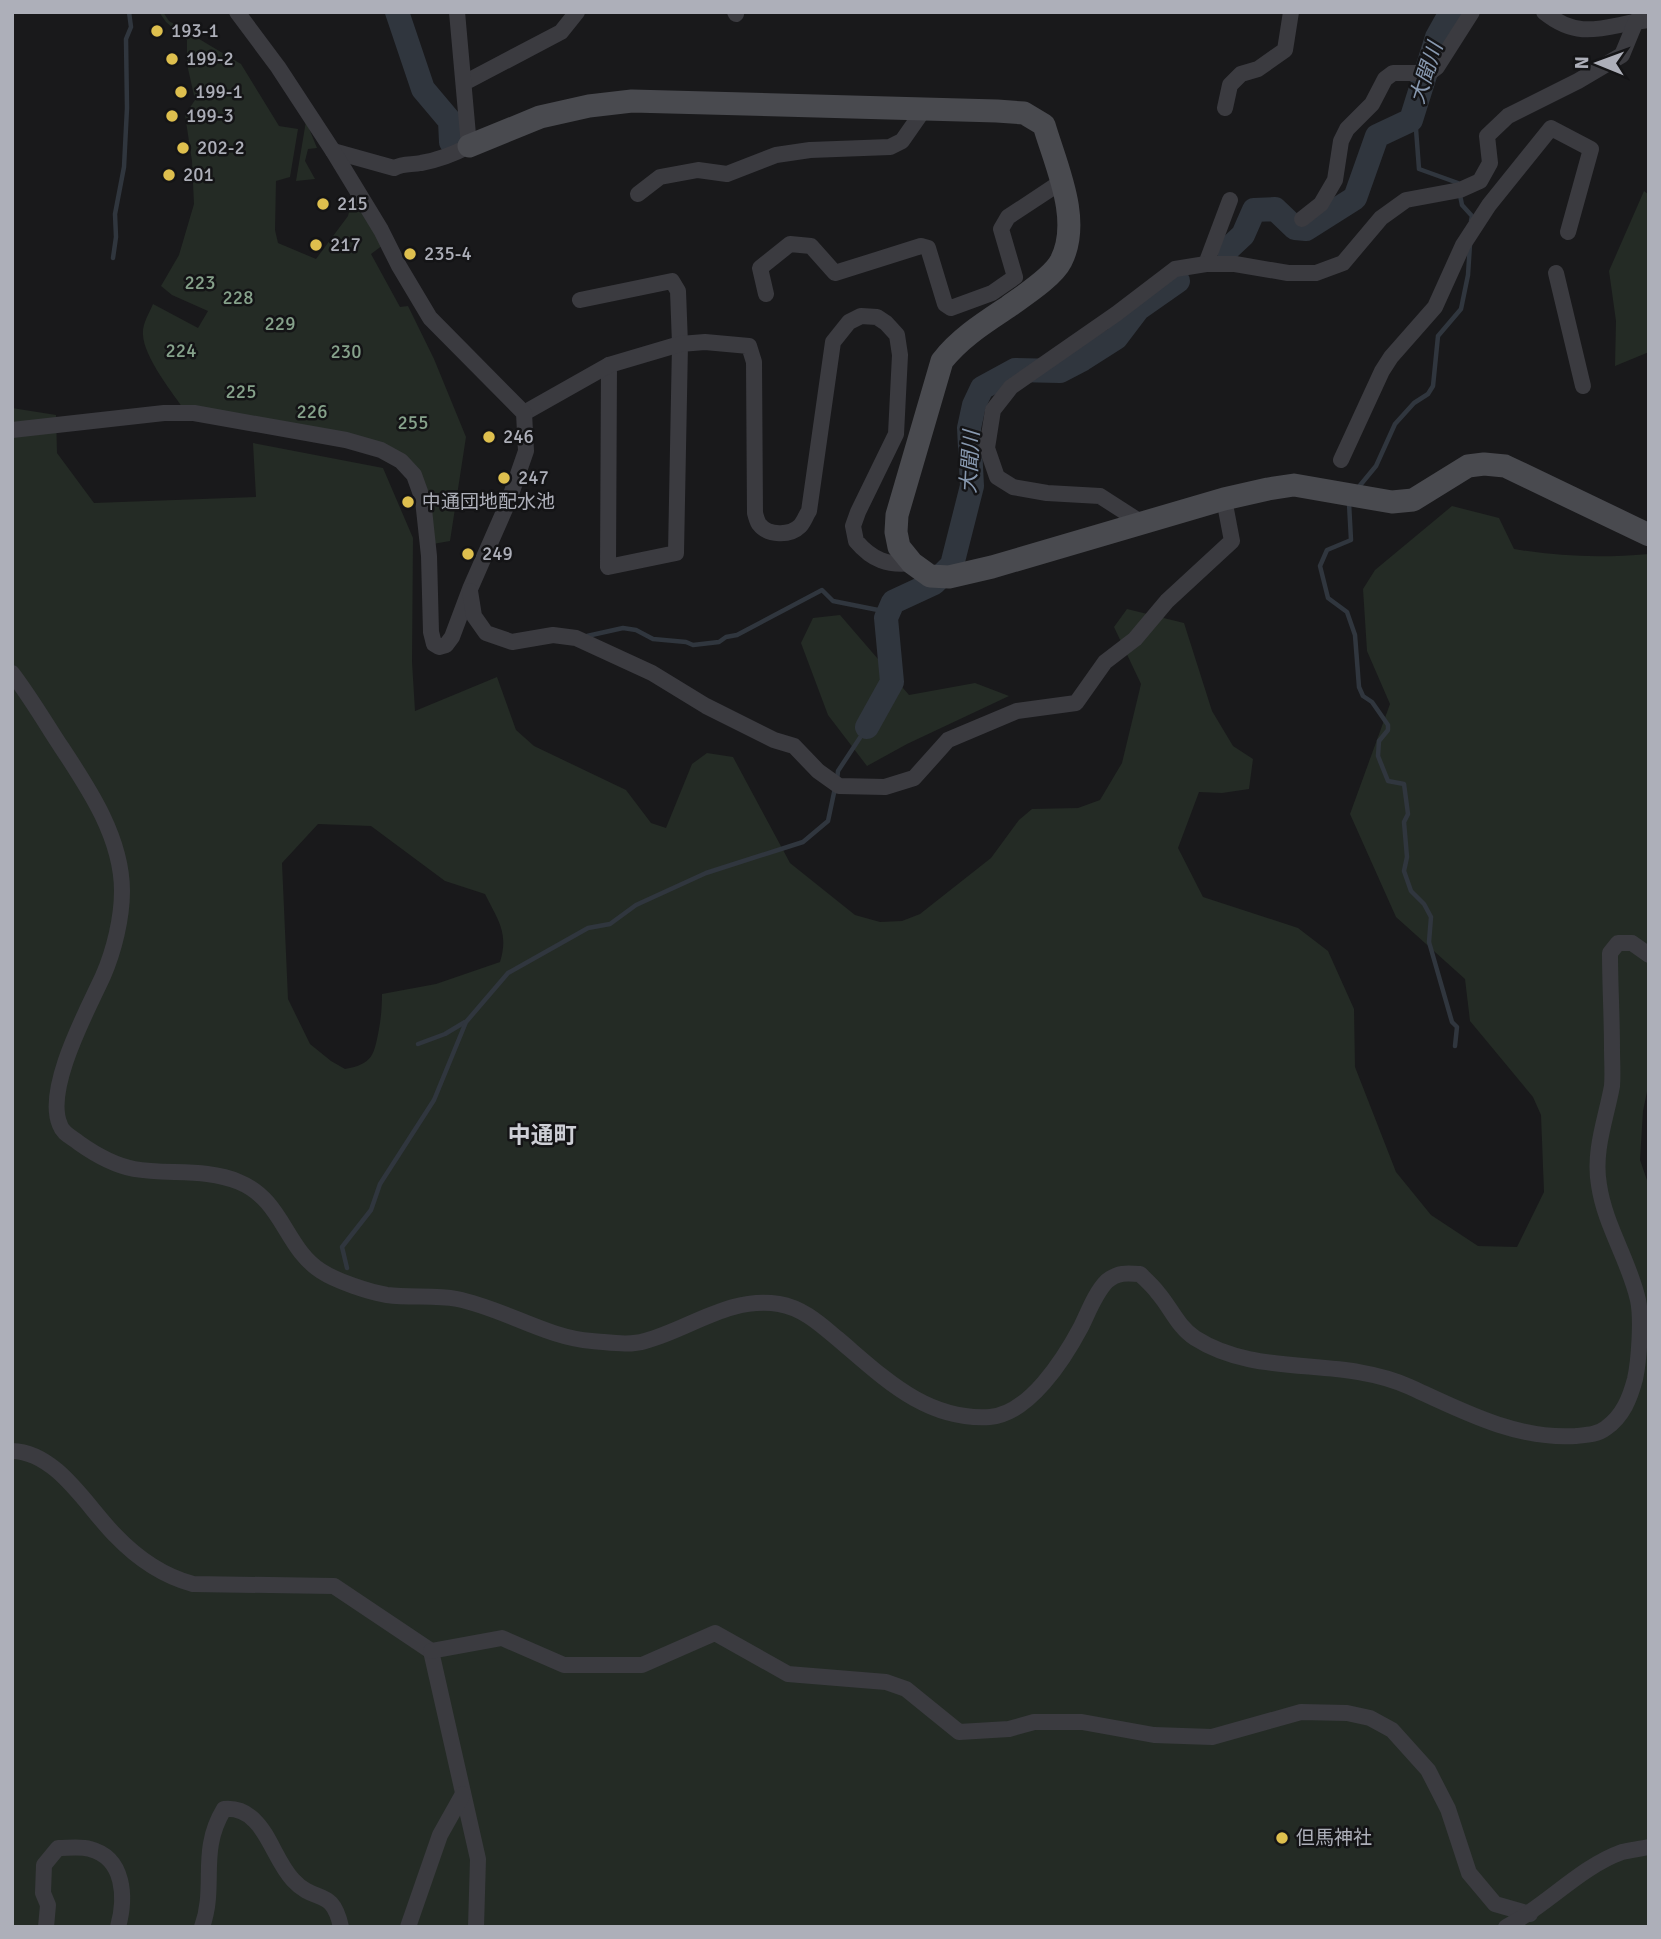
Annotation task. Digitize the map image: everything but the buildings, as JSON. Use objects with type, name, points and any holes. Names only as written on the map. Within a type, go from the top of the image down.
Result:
[{"type":"street","points":[[12,430],[164,413],[194,413],[346,440],[381,450],[401,461],[414,475],[423,500],[434,644],[439,647],[446,645],[452,637],[509,500],[526,451],[524,413],[430,318],[399,266],[384,229],[356,195],[357,170],[340,144],[307,116],[237,12]]},
{"type":"street","points":[[457,12],[469,146]]},
{"type":"street","points":[[464,83],[561,32],[577,12]]},
{"type":"street","points":[[1225,108],[1230,85],[1241,74],[1258,69],[1285,50],[1292,12]]},
{"type":"street","points":[[1303,219],[1321,205],[1335,180],[1341,141],[1348,129],[1373,104],[1385,79],[1393,73],[1429,72],[1437,67],[1472,12]]},
{"type":"street","points":[[1544,12],[1568,26],[1595,31],[1642,21]]},
{"type":"street","points":[[1142,523],[1100,496],[1047,494],[1013,487],[997,477],[987,448],[993,410],[1011,387],[1175,269],[1206,264],[1235,264],[1289,273],[1316,273],[1343,263],[1381,218],[1406,200],[1455,191],[1480,181],[1490,163],[1488,136],[1508,116],[1622,55],[1642,21]]},
{"type":"street","points":[[357,170],[394,168],[405,163],[417,164],[436,160],[540,117],[589,106],[632,101],[925,108],[1024,113],[1033,117],[1044,125],[1061,182],[1069,237],[1060,263],[1030,292],[956,343],[942,361],[897,515],[896,532],[899,547],[930,572]]},
{"type":"street","points":[[638,194],[660,177],[698,170],[727,174],[776,155],[810,150],[890,147],[902,141],[925,108]]},
{"type":"street","points":[[1341,460],[1391,356],[1435,307],[1464,245],[1489,205],[1551,128],[1591,149],[1567,232]]},
{"type":"street","points":[[340,144],[357,170]]},
{"type":"street","points":[[766,294],[760,268],[790,244],[811,246],[835,273],[921,246],[928,248],[945,304],[951,308],[992,293],[1015,277],[1001,229],[1008,217],[1061,182]]},
{"type":"street","points":[[1206,264],[1230,200]]},
{"type":"street","points":[[1556,273],[1583,386]]},
{"type":"street","points":[[580,300],[672,281],[678,291],[680,344],[676,553],[608,566],[608,365]]},
{"type":"street","points":[[524,413],[608,365],[680,344],[705,342],[749,346],[754,362],[755,513],[760,525],[775,533],[792,531],[802,525],[809,511],[833,342],[849,322],[861,316],[877,317],[897,335],[900,355],[896,434],[853,526],[856,541],[876,559],[887,564],[930,572],[992,567],[1224,499],[1294,485],[1392,502],[1413,500],[1468,466],[1483,464],[1505,466],[1649,535]]},
{"type":"street","points":[[470,589],[474,616],[486,633],[512,642],[553,635],[576,638],[652,673],[706,706],[774,740],[794,746],[818,771],[839,786],[885,786],[914,778],[948,740],[1017,711],[1076,702],[1105,662],[1136,639],[1167,601],[1232,541],[1224,499]]},
{"type":"street","points":[[12,673],[90,792],[107,826],[122,887],[119,922],[102,981],[68,1051],[58,1096],[58,1122],[64,1132],[96,1155],[119,1166],[137,1170],[212,1175],[236,1181],[254,1190],[271,1205],[313,1265],[325,1274],[374,1292],[454,1298],[586,1341],[640,1343],[748,1302],[782,1304],[811,1316],[881,1376],[921,1404],[962,1417],[996,1416],[1012,1410],[1034,1394],[1070,1348],[1107,1281],[1122,1272],[1140,1274],[1193,1337],[1227,1355],[1261,1362],[1356,1370],[1396,1381],[1488,1422],[1534,1434],[1592,1435],[1606,1428],[1624,1409],[1631,1395],[1638,1366],[1639,1304],[1631,1272],[1609,1227],[1598,1184],[1599,1135],[1612,1084],[1610,953],[1618,943],[1632,943],[1649,955]]},
{"type":"street","points":[[12,1451],[27,1452],[48,1464],[90,1504],[114,1535],[147,1563],[177,1580],[193,1584],[334,1586],[431,1651],[478,1859],[476,1927]]},
{"type":"street","points":[[431,1651],[502,1638],[564,1665],[642,1665],[716,1633],[788,1674],[886,1682],[906,1689],[959,1732],[1009,1729],[1034,1723],[1082,1722],[1154,1735],[1212,1737],[1301,1712],[1359,1715],[1392,1730],[1428,1770],[1448,1809],[1469,1873],[1495,1904],[1530,1914]]},
{"type":"street","points":[[408,1927],[440,1835],[463,1794]]},
{"type":"street","points":[[202,1927],[207,1913],[209,1842],[224,1809],[232,1808],[255,1820],[294,1882],[304,1891],[326,1899],[337,1907],[341,1927]]},
{"type":"street","points":[[1506,1927],[1530,1914],[1594,1865],[1622,1852],[1649,1847]]},
{"type":"street","points":[[46,1927],[48,1905],[43,1893],[44,1865],[58,1848],[89,1849],[104,1855],[116,1867],[122,1884],[122,1914],[118,1927]]},
{"type":"green space","points":[[159,12],[163,12],[169,21],[241,64],[279,126],[298,129],[290,177],[276,181],[275,230],[278,243],[316,259],[348,216],[353,196],[383,245],[371,254],[400,307],[408,306],[434,359],[466,437],[450,541],[427,545],[414,475],[381,450],[186,412],[148,354],[143,331],[153,304],[198,328],[208,311],[172,295],[161,286],[179,255],[194,204],[192,161],[185,115],[195,100],[187,64],[187,40],[166,22]]},
{"type":"green space","points":[[306,121],[317,148],[308,149],[305,161],[315,179],[296,181]]},
{"type":"green space","points":[[1644,191],[1649,195],[1649,352],[1615,366],[1616,321],[1609,271]]},
{"type":"green space","points":[[12,408],[56,415],[57,453],[94,503],[256,497],[253,443],[383,468],[413,538],[412,662],[415,711],[497,677],[516,730],[534,746],[626,790],[651,823],[666,828],[692,764],[707,753],[733,757],[790,863],[855,915],[880,922],[902,921],[920,914],[991,858],[1019,820],[1032,809],[1078,808],[1100,800],[1122,763],[1141,684],[1114,627],[1127,609],[1184,623],[1212,711],[1233,746],[1253,759],[1249,789],[1222,793],[1199,792],[1178,848],[1203,897],[1298,928],[1328,951],[1354,1009],[1355,1067],[1396,1172],[1431,1215],[1478,1246],[1517,1247],[1544,1192],[1541,1115],[1533,1097],[1470,1021],[1465,979],[1396,917],[1350,814],[1390,704],[1367,651],[1363,589],[1375,570],[1452,506],[1499,518],[1514,549],[1582,556],[1649,554],[1649,1082],[1643,1111],[1640,1160],[1649,1186],[1649,1927],[12,1927]],"holes":[[[318,824],[371,826],[445,881],[485,894],[501,927],[503,943],[500,962],[436,984],[382,994],[380,1025],[371,1057],[361,1064],[345,1069],[310,1044],[288,999],[282,863]]]},
{"type":"green space","points":[[840,615],[909,695],[975,683],[1009,696],[867,766],[828,715],[801,643],[813,618]]},
{"type":"waterway","points":[[113,258],[115,214],[124,167],[126,39],[131,27],[129,12]]},
{"type":"waterway","points":[[397,12],[423,89],[450,121],[451,142]]},
{"type":"waterway","name":"大聞川","points":[[1228,249],[1243,235],[1254,210],[1275,209],[1295,228],[1306,229],[1355,198],[1377,136],[1411,120],[1437,37],[1451,12]]},
{"type":"waterway","points":[[1411,120],[1416,129],[1419,169],[1458,183],[1458,187]]},
{"type":"waterway","points":[[1460,195],[1462,205],[1472,216],[1471,221]]},
{"type":"waterway","points":[[1357,489],[1376,466],[1395,424],[1414,403],[1428,394],[1433,386],[1438,336],[1461,309],[1468,275],[1470,244]]},
{"type":"waterway","name":"大聞川","points":[[867,727],[892,682],[886,618],[893,602],[934,583],[952,565],[972,486],[969,428],[974,405],[982,388],[1015,370],[1060,371],[1083,359],[1116,338],[1138,309],[1178,281]]},
{"type":"waterway","points":[[1349,503],[1351,540],[1327,550],[1320,566],[1328,598],[1347,612],[1355,635],[1359,687],[1363,696],[1372,702],[1388,725],[1388,730],[1379,741],[1378,756],[1388,781],[1404,784],[1408,814],[1404,822],[1407,857],[1404,871],[1411,891],[1424,904],[1431,917],[1429,942],[1452,1022],[1457,1027],[1455,1046]]},
{"type":"waterway","points":[[587,636],[623,628],[636,630],[653,639],[693,645],[719,642],[822,590],[833,601],[888,612]]},
{"type":"waterway","points":[[837,780],[838,771],[867,727]]},
{"type":"waterway","points":[[347,1268],[342,1247],[371,1210],[380,1184],[434,1100],[466,1022],[508,973],[588,928],[610,924],[636,905],[706,873],[803,842],[828,821],[835,788]]},
{"type":"waterway","points":[[418,1044],[445,1034],[465,1022]]},
{"type":"place","name":"193-1","points":[[157,31]]},
{"type":"place","name":"199-2","points":[[172,59]]},
{"type":"place","name":"199-1","points":[[181,92]]},
{"type":"place","name":"199-3","points":[[172,116]]},
{"type":"place","name":"202-2","points":[[183,148]]},
{"type":"place","name":"201","points":[[169,175]]},
{"type":"place","name":"215","points":[[323,204]]},
{"type":"place","name":"217","points":[[316,245]]},
{"type":"place","name":"235-4","points":[[410,254]]},
{"type":"place","name":"246","points":[[489,437]]},
{"type":"place","name":"247","points":[[504,478]]},
{"type":"place","name":"中通団地配水池","points":[[408,502]]},
{"type":"place","name":"249","points":[[468,554]]},
{"type":"place","name":"但馬神社","points":[[1282,1838]]},
{"type":"district","name":"中通町","points":[[542,1135]]},
{"type":"park label","name":"223","points":[[200,283]]},
{"type":"park label","name":"228","points":[[238,298]]},
{"type":"park label","name":"229","points":[[280,324]]},
{"type":"park label","name":"224","points":[[181,351]]},
{"type":"park label","name":"230","points":[[346,352]]},
{"type":"park label","name":"225","points":[[241,392]]},
{"type":"park label","name":"226","points":[[312,412]]},
{"type":"park label","name":"255","points":[[413,423]]}]
